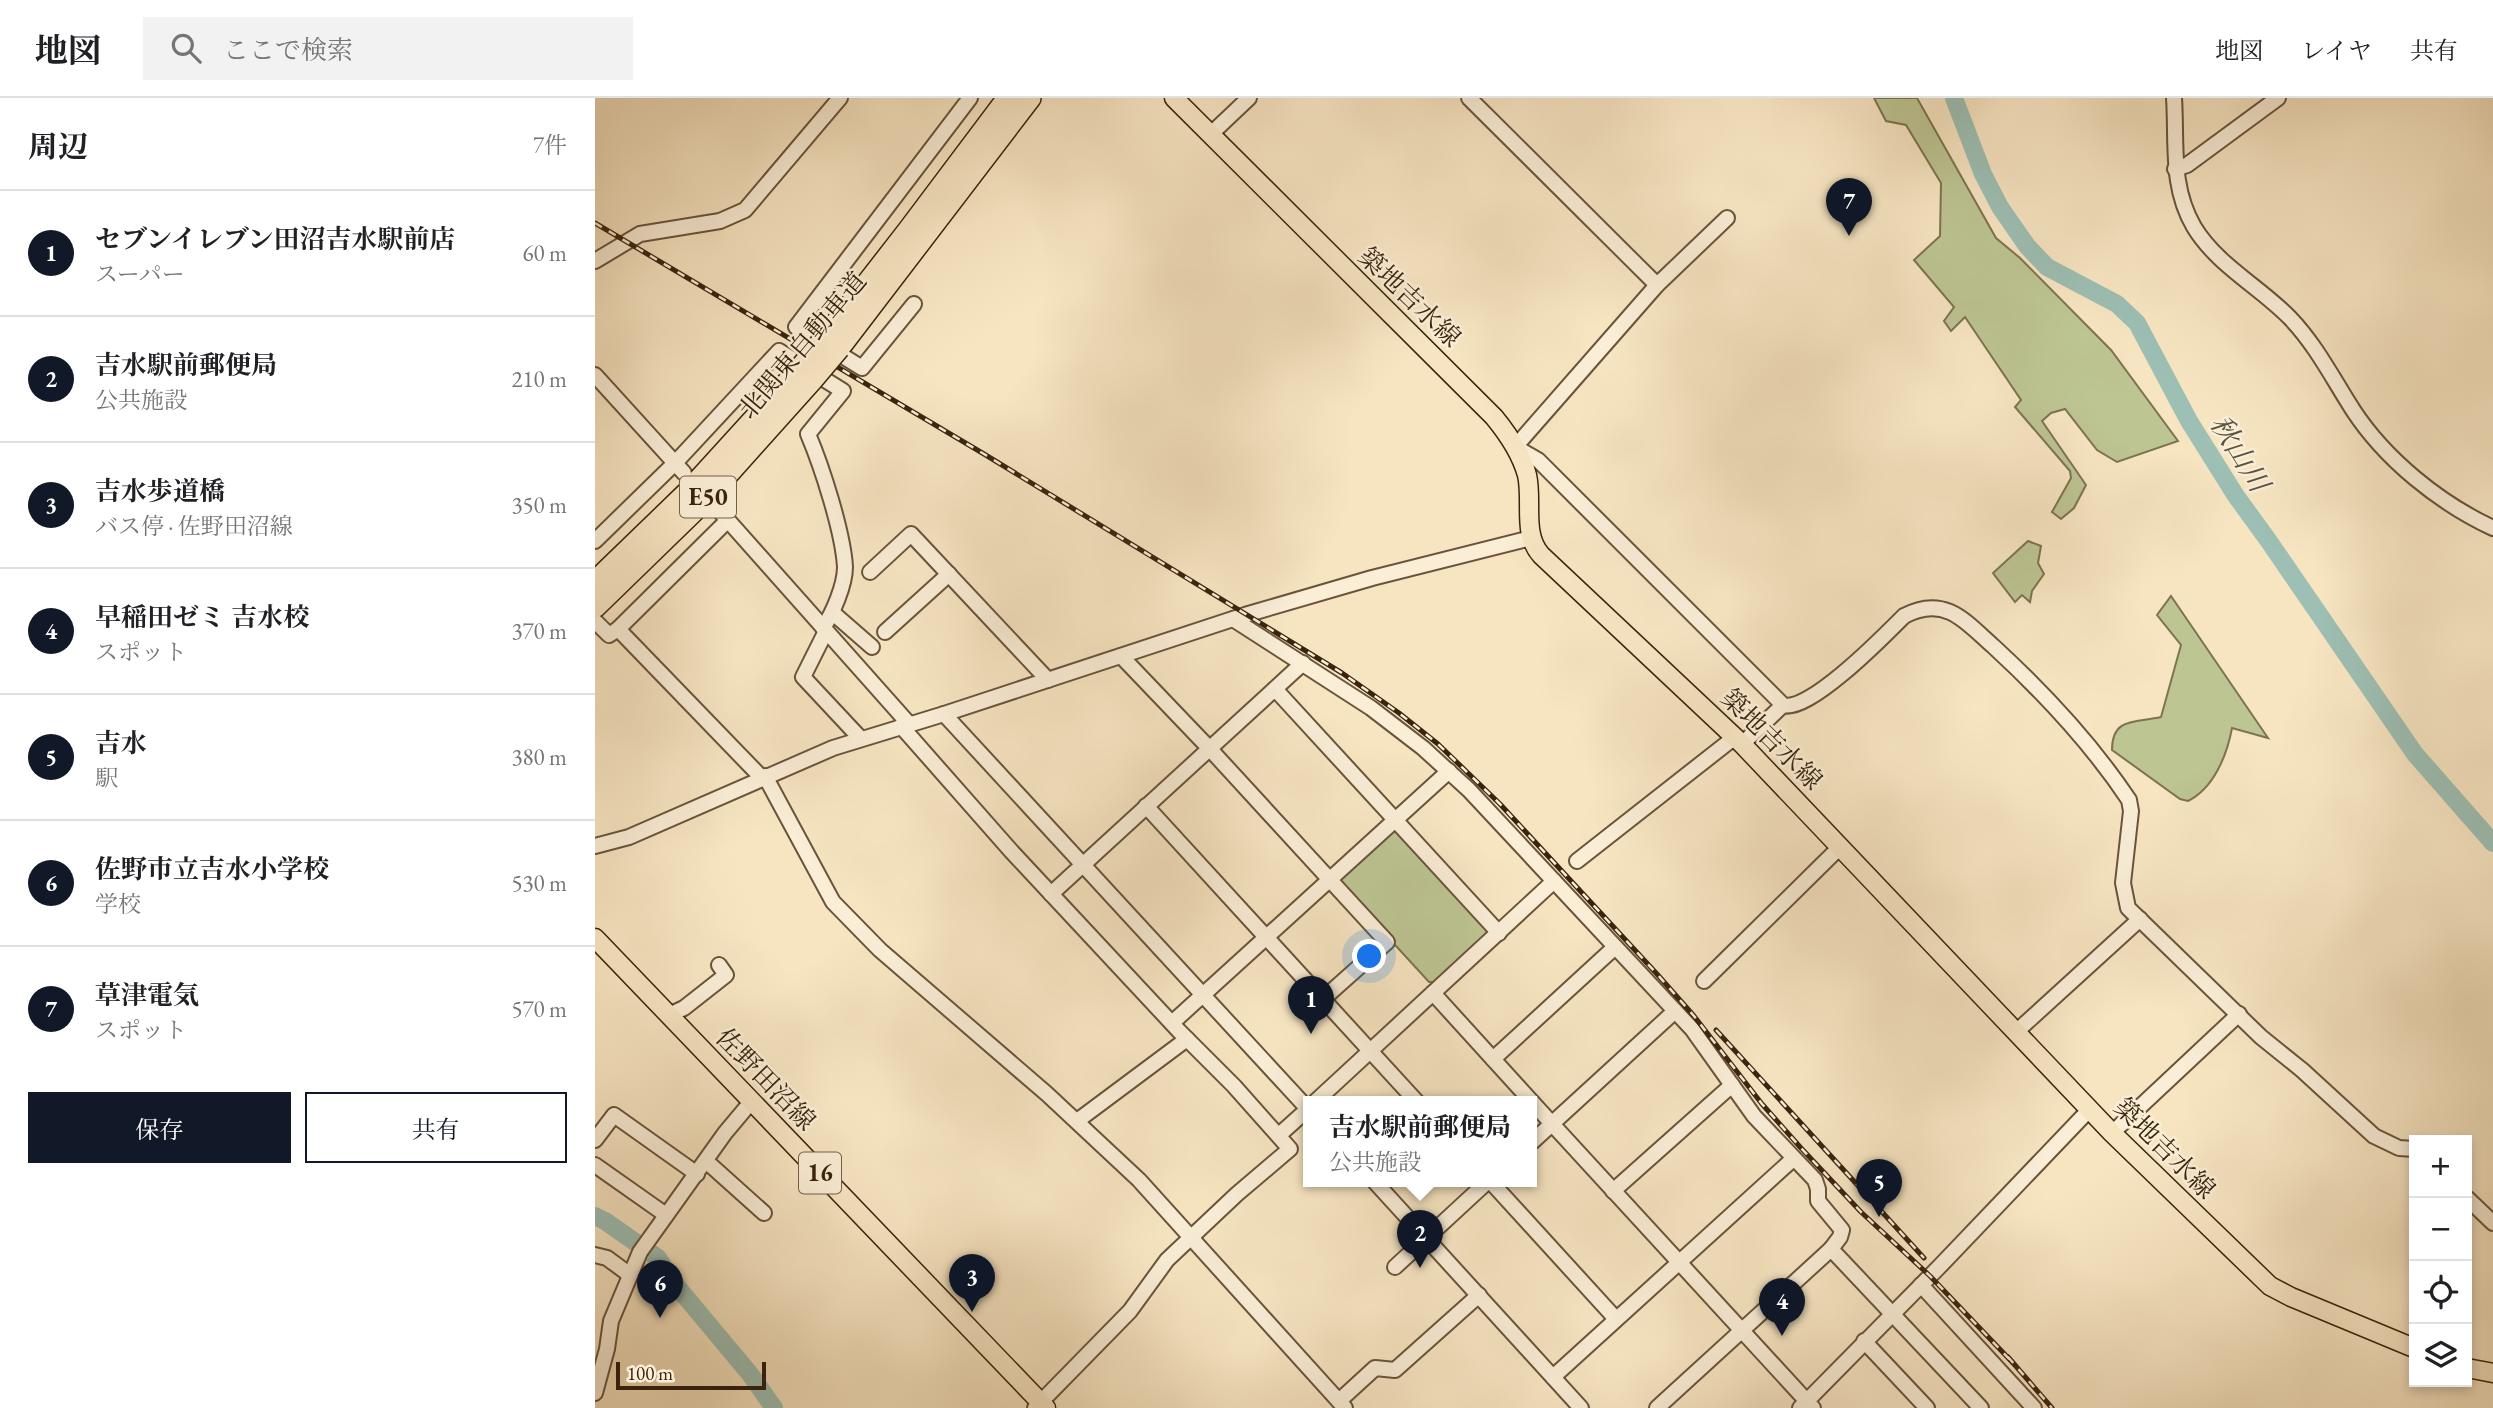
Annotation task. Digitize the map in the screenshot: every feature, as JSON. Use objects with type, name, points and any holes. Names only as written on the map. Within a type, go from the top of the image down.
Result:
[{"type":"highway","name":"北関東自動車道","points":[[831,344],[908,231],[1008,98]]},
{"type":"highway","name":"北関東自動車道","points":[[595,607],[701,504],[1030,98]]},
{"type":"highway","name":"北関東自動車道","points":[[595,582],[805,375]]},
{"type":"main road","name":"築地吉水線","points":[[1174,98],[1483,406],[1515,447],[1527,475],[1531,538],[1541,555],[1739,741],[2089,1110],[2270,1286],[2409,1346]]},
{"type":"main road","name":"佐野田沼線","points":[[595,938],[1040,1406]]},
{"type":"main road","points":[[2472,1369],[2493,1373]]},
{"type":"street","points":[[595,261],[640,234],[720,221],[745,210],[840,98]]},
{"type":"street","points":[[914,304],[862,368],[796,327],[970,98]]},
{"type":"street","points":[[1210,134],[1249,98]]},
{"type":"street","points":[[2174,98],[2175,169],[2179,190],[2194,228],[2213,250],[2288,316],[2305,335],[2354,411],[2381,447],[2425,485],[2493,528]]},
{"type":"street","points":[[2175,169],[2187,165],[2278,98]]},
{"type":"street","points":[[1475,100],[1657,285]]},
{"type":"street","points":[[1727,218],[1657,285],[1515,447],[1538,460],[1788,707],[1801,703],[1837,678],[1904,616],[1916,610],[1936,607],[1953,613],[2011,663],[2065,718],[2129,800],[2131,811],[2123,883],[2128,908],[2261,1037],[2302,1070],[2374,1136],[2399,1148],[2409,1149]]},
{"type":"street","points":[[595,541],[680,468],[779,351],[843,391],[808,434],[819,460],[845,569],[833,613],[803,677],[861,739]]},
{"type":"street","points":[[595,375],[680,468]]},
{"type":"street","points":[[717,508],[1051,894],[1290,1149],[1167,1260],[1130,1311],[1040,1406]]},
{"type":"street","points":[[595,621],[609,635],[618,629],[727,521]]},
{"type":"street","points":[[870,572],[911,534],[1048,680]]},
{"type":"street","points":[[595,846],[629,837],[763,777],[861,739],[1233,619],[1372,578],[1531,538]]},
{"type":"street","points":[[885,632],[949,574]]},
{"type":"street","points":[[833,613],[872,647]]},
{"type":"street","points":[[1233,619],[1371,708],[1469,790],[1692,1029],[1754,1116],[1815,1180],[1818,1201],[1840,1226],[1840,1237],[1831,1249],[1657,1408]]},
{"type":"street","points":[[618,629],[763,777],[833,902],[847,918],[880,950],[1077,1121],[1139,1180],[1342,1405],[1375,1368],[1395,1370],[1479,1296]]},
{"type":"street","points":[[1121,656],[1387,942],[1323,999]]},
{"type":"street","points":[[1051,894],[1303,663]]},
{"type":"street","points":[[1275,689],[1499,933]]},
{"type":"street","points":[[1577,861],[1739,741],[1783,705]]},
{"type":"street","points":[[944,714],[1303,1104]]},
{"type":"street","points":[[1172,1023],[1449,771]]},
{"type":"street","points":[[1146,806],[1411,1096]]},
{"type":"street","points":[[1704,981],[1840,847]]},
{"type":"street","points":[[1321,1096],[1554,881]]},
{"type":"street","points":[[2016,1032],[2140,919]]},
{"type":"street","points":[[1493,1059],[1615,947]]},
{"type":"street","points":[[669,1016],[684,1008],[726,975],[719,965]]},
{"type":"street","points":[[1433,993],[1527,1096]]},
{"type":"street","points":[[1537,1138],[1675,1011]]},
{"type":"street","points":[[2112,1133],[2239,1014]]},
{"type":"street","points":[[1077,1121],[1187,1039]]},
{"type":"street","points":[[1613,1191],[1732,1085]]},
{"type":"street","points":[[595,1393],[607,1349],[611,1321],[639,1252],[751,1102]]},
{"type":"street","points":[[1537,1108],[1742,1330],[1807,1406],[1864,1341],[2089,1110]]},
{"type":"street","points":[[1279,1135],[1303,1113]]},
{"type":"street","points":[[597,1130],[614,1115],[697,1174]]},
{"type":"street","points":[[1553,1377],[1793,1158]]},
{"type":"street","points":[[706,1161],[764,1213]]},
{"type":"street","points":[[595,1165],[666,1214]]},
{"type":"street","points":[[1380,1187],[1581,1408]]},
{"type":"street","points":[[1395,1267],[1483,1187]]},
{"type":"street","points":[[1494,1187],[1616,1319]]},
{"type":"street","points":[[2472,1203],[2493,1223]]},
{"type":"street","points":[[1831,1249],[1981,1408]]},
{"type":"street","points":[[595,1255],[607,1258],[630,1275]]},
{"type":"street","points":[[1921,1285],[2034,1408]]},
{"type":"street","points":[[1864,1341],[1927,1408]]},
{"type":"street","points":[[595,1361],[607,1349]]},
{"type":"green space","points":[[1874,98],[1917,98],[1996,238],[2020,258],[2111,350],[2178,441],[2117,462],[2097,450],[2065,409],[2051,413],[2042,421],[2086,485],[2074,508],[2061,519],[2052,512],[2071,478],[2070,471],[2015,407],[2021,400],[1965,317],[1951,331],[1944,321],[1954,307],[1914,260],[1940,236],[1941,183],[1906,125],[1886,121]]},
{"type":"green space","points":[[2028,541],[2041,546],[2038,563],[2044,574],[2032,591],[2030,602],[2022,595],[2015,602],[1993,573]]},
{"type":"green space","points":[[2171,596],[2268,738],[2232,728],[2218,770],[2205,788],[2188,801],[2180,799],[2112,750],[2113,739],[2121,727],[2134,721],[2161,717],[2181,645],[2157,615]]},
{"type":"green space","points":[[1392,829],[1397,830],[1487,928],[1487,936],[1437,982],[1429,982],[1340,885],[1338,879]]},
{"type":"waterway","name":"秋山川","points":[[1954,98],[1983,174],[2000,207],[2027,246],[2047,267],[2117,304],[2137,323],[2189,421],[2236,496],[2415,754],[2493,843]]},
{"type":"waterway","points":[[595,1216],[658,1258],[674,1283],[750,1374],[774,1408]]},
{"type":"railway","points":[[595,223],[984,454],[1342,673],[1438,744],[1500,804],[1657,974],[1801,1148],[1861,1212],[1930,1276],[2014,1364]]},
{"type":"railway","points":[[1716,1030],[1924,1258]]},
{"type":"railway","points":[[2008,1357],[2052,1408]]},
{"type":"place","name":"草津電気","points":[[1849,236]]},
{"type":"place","name":"セブンイレブン田沼吉水駅前店","points":[[1311,1034]]},
{"type":"place","name":"吉水","points":[[1879,1217]]},
{"type":"place","name":"吉水駅前郵便局","points":[[1420,1268]]},
{"type":"place","name":"吉水歩道橋","points":[[972,1312]]},
{"type":"place","name":"佐野市立吉水小学校","points":[[660,1318]]},
{"type":"place","name":"早稲田ゼミ 吉水校","points":[[1782,1336]]}]
